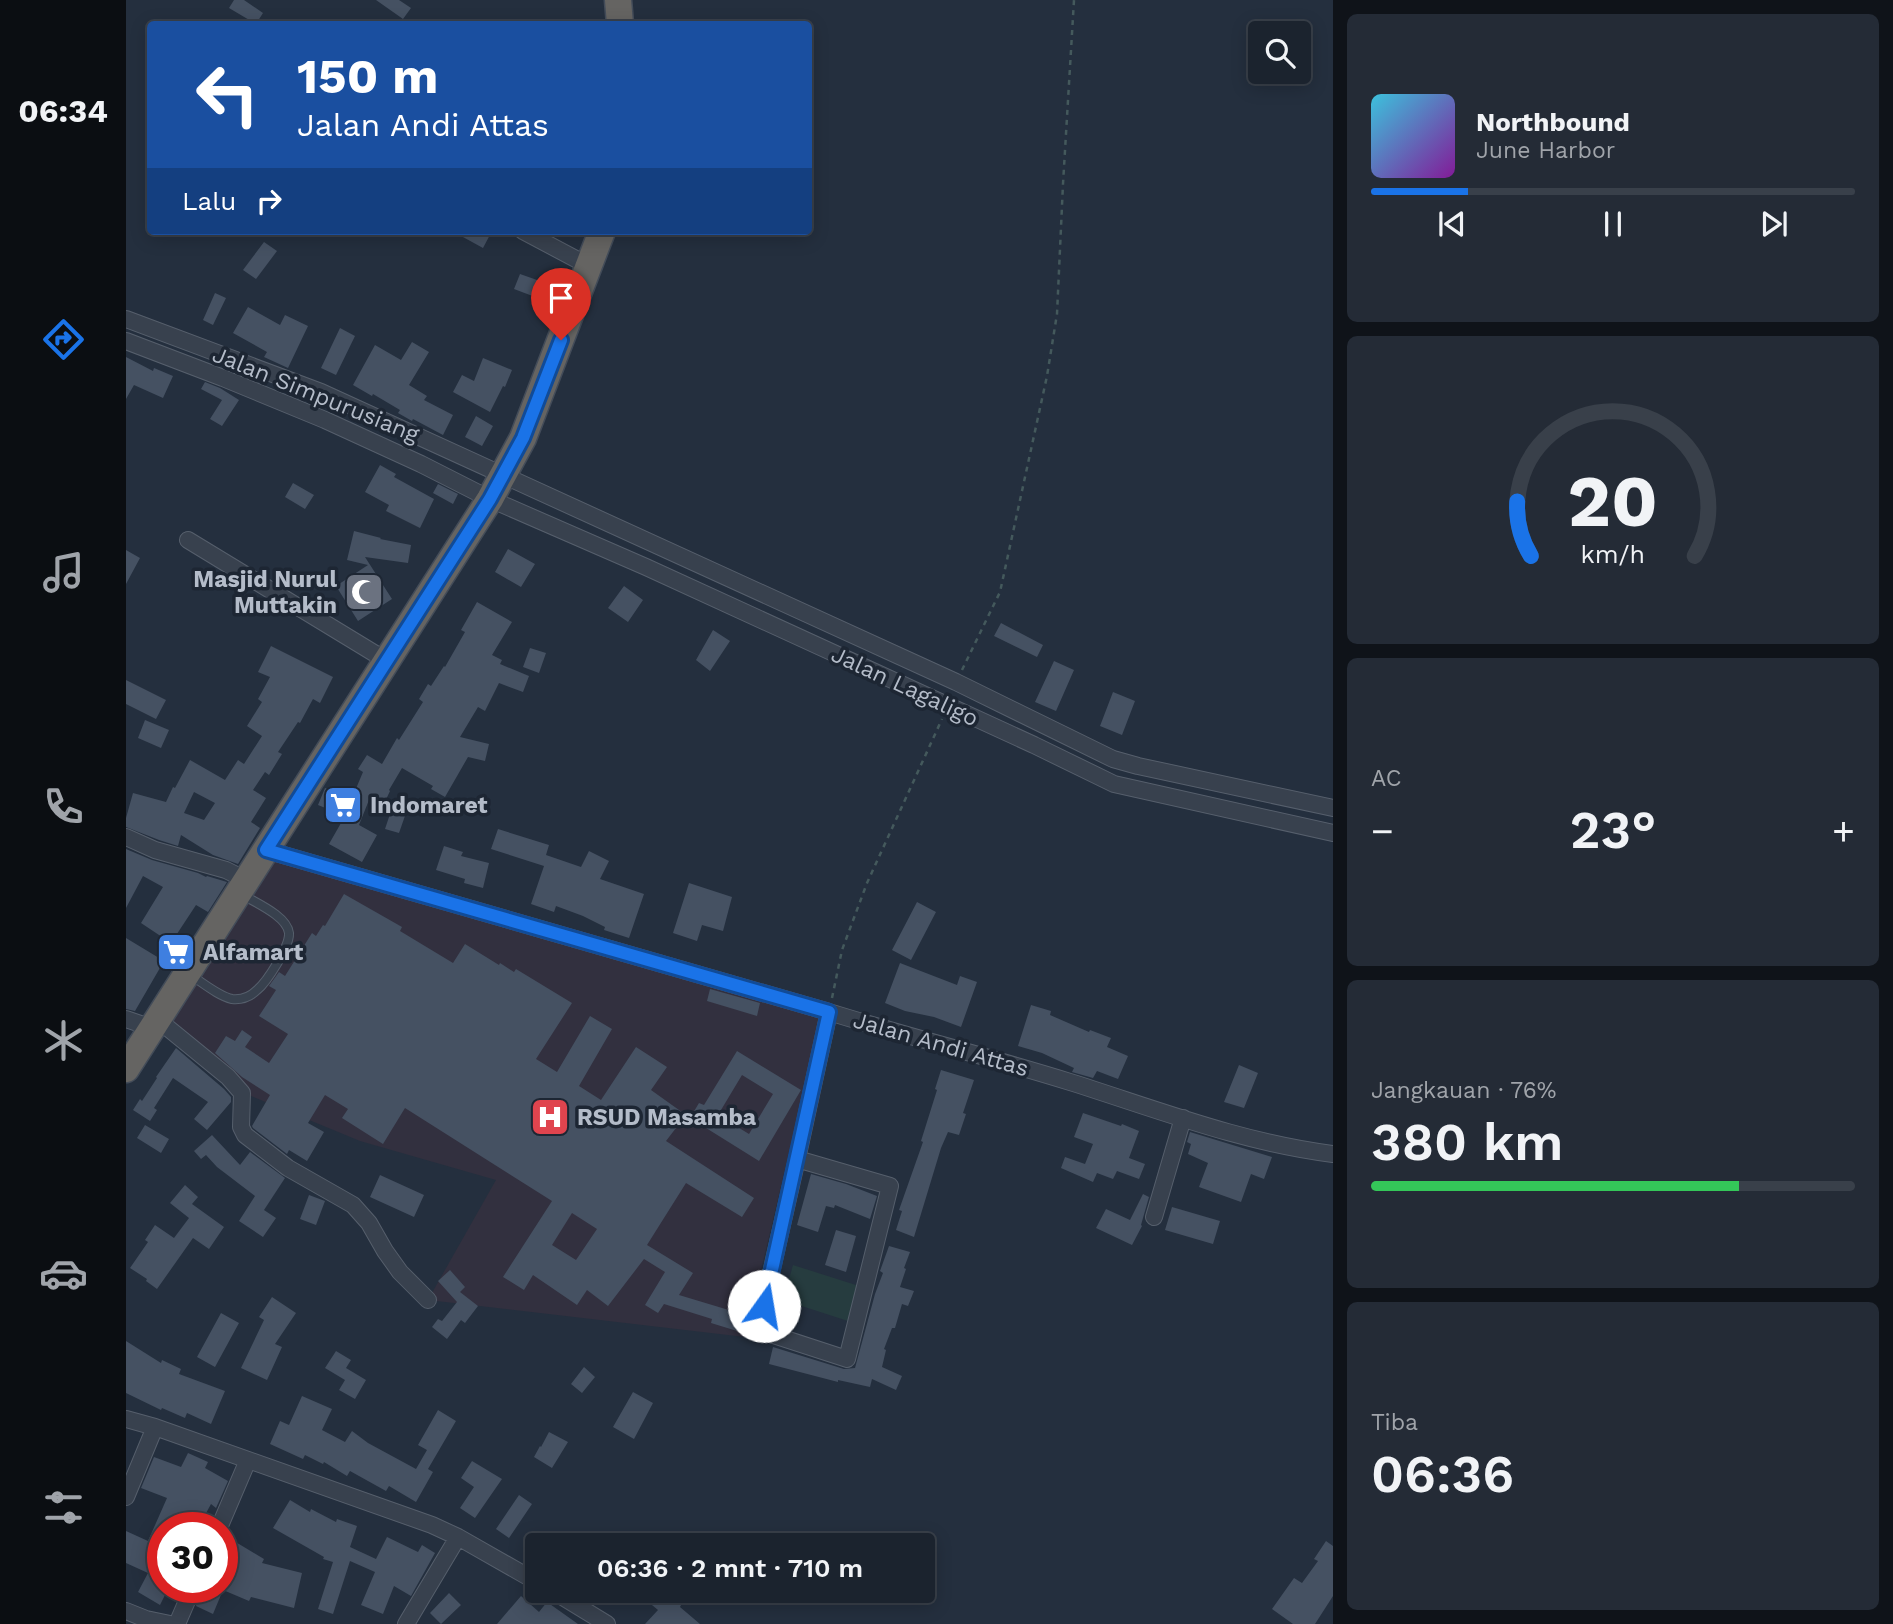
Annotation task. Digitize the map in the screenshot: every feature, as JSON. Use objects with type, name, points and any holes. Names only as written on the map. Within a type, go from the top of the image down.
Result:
[{"type":"highway","points":[[618,0],[620,21]]},
{"type":"highway","points":[[126,1069],[504,475],[523,438],[601,235]]},
{"type":"street","points":[[531,235],[589,266]]},
{"type":"street","name":"Jalan Simpurusiang","points":[[126,319],[321,392],[504,475]]},
{"type":"street","name":"Jalan Simpurusiang","points":[[126,341],[325,420],[490,499]]},
{"type":"street","name":"Jalan Lagaligo","points":[[504,475],[956,682],[1113,759],[1333,808]]},
{"type":"street","name":"Jalan Lagaligo","points":[[490,499],[646,567],[1114,784],[1333,833]]},
{"type":"street","points":[[188,540],[387,661]]},
{"type":"street","points":[[126,837],[155,850],[226,870],[242,886]]},
{"type":"street","name":"Jalan Andi Attas","points":[[266,850],[1006,1062],[1183,1118],[1294,1149],[1333,1154]]},
{"type":"street","points":[[797,1159],[890,1186],[847,1359],[758,1331],[829,1012]]},
{"type":"street","points":[[126,1019],[155,1023],[228,1077],[242,1093],[241,1127],[245,1135],[288,1168],[353,1205],[369,1223],[400,1272],[428,1300]]},
{"type":"street","points":[[1154,1217],[1183,1118]]},
{"type":"street","points":[[126,1419],[432,1525],[525,1575]]},
{"type":"street","points":[[126,1497],[155,1427]]},
{"type":"street","points":[[226,1512],[248,1460]]},
{"type":"street","points":[[406,1624],[458,1537]]},
{"type":"street","points":[[177,1624],[186,1603]]},
{"type":"street","points":[[572,1603],[607,1624]]},
{"type":"street","points":[[126,1611],[146,1621],[170,1624]]},
{"type":"lane","points":[[187,972],[232,999],[246,998],[257,991],[268,976],[285,948],[289,933],[285,923],[242,886]]},
{"type":"path","points":[[956,682],[1000,592],[1047,376],[1057,314],[1074,0]]},
{"type":"path","points":[[829,1012],[842,950],[867,883],[948,706]]},
{"type":"shaded area","name":"RSUD Masamba","points":[[266,852],[821,1018],[745,1337],[428,1300],[496,1180],[360,1141],[244,1093],[160,1019]]},
{"type":"green space","points":[[793,1265],[859,1286],[848,1321],[783,1300]]},
{"type":"building","points":[[234,0],[244,0],[263,13],[258,21],[251,21],[229,8]]},
{"type":"building","points":[[376,0],[399,0],[411,8],[403,19]]},
{"type":"building","points":[[459,235],[490,235],[483,248]]},
{"type":"building","points":[[264,242],[277,251],[256,279],[243,270]]},
{"type":"building","points":[[520,274],[557,287],[551,303],[514,289]]},
{"type":"building","points":[[215,293],[226,298],[213,325],[203,320]]},
{"type":"building","points":[[248,307],[280,325],[285,315],[308,326],[288,368],[264,357],[267,352],[233,333]]},
{"type":"building","points":[[340,328],[355,336],[336,375],[321,368]]},
{"type":"building","points":[[412,342],[429,352],[409,385],[427,396],[424,400],[453,415],[443,435],[413,419],[412,421],[398,413],[400,410],[353,385],[375,345],[401,360]]},
{"type":"building","points":[[126,357],[153,371],[154,368],[173,376],[163,398],[134,385],[126,399]]},
{"type":"building","points":[[483,358],[512,370],[490,412],[453,392],[462,375],[474,381]]},
{"type":"building","points":[[205,382],[239,400],[222,426],[210,419],[222,400],[201,389]]},
{"type":"building","points":[[476,416],[493,426],[482,446],[465,437]]},
{"type":"building","points":[[380,465],[396,474],[394,477],[434,499],[420,528],[386,511],[389,505],[365,492]]},
{"type":"building","points":[[293,483],[314,495],[305,509],[285,497]]},
{"type":"building","points":[[438,484],[458,494],[453,504],[433,493]]},
{"type":"building","points":[[354,531],[411,545],[408,563],[365,557],[392,599],[358,621],[336,586],[368,565],[347,560]]},
{"type":"building","points":[[508,549],[535,564],[521,587],[495,572]]},
{"type":"building","points":[[126,550],[140,558],[126,584]]},
{"type":"building","points":[[624,586],[643,600],[628,622],[608,608]]},
{"type":"building","points":[[477,602],[512,622],[492,655],[502,660],[500,664],[529,676],[523,692],[499,683],[485,711],[478,707],[460,737],[489,744],[485,761],[468,757],[445,797],[431,789],[433,786],[402,768],[383,806],[369,800],[359,825],[377,835],[362,862],[329,844],[345,816],[318,805],[325,788],[352,798],[363,772],[358,769],[367,755],[382,764],[423,702],[419,699],[428,684],[431,686],[445,667],[465,632],[461,630]]},
{"type":"building","points":[[1001,623],[1043,645],[1037,657],[994,636]]},
{"type":"building","points":[[713,630],[730,641],[710,671],[696,660]]},
{"type":"building","points":[[271,646],[333,677],[320,703],[313,699],[300,723],[298,722],[278,752],[282,754],[269,775],[265,772],[253,790],[266,798],[251,822],[260,828],[238,864],[213,855],[181,835],[178,846],[126,827],[133,793],[166,802],[190,760],[225,780],[238,760],[244,764],[262,736],[247,726],[262,702],[258,699],[270,677],[258,672]],"holes":[[[194,792],[215,803],[204,820],[184,813]]]},
{"type":"building","points":[[530,648],[546,653],[539,673],[523,667]]},
{"type":"building","points":[[1054,661],[1074,670],[1056,711],[1035,702]]},
{"type":"building","points":[[126,680],[166,700],[156,719],[126,704]]},
{"type":"building","points":[[1113,692],[1135,701],[1122,735],[1100,726]]},
{"type":"building","points":[[145,720],[169,730],[161,748],[138,738]]},
{"type":"building","points":[[392,808],[406,813],[399,833],[385,829]]},
{"type":"building","points":[[498,829],[549,845],[546,855],[581,867],[589,851],[609,861],[600,879],[644,894],[629,938],[604,930],[605,927],[583,916],[556,906],[554,912],[531,904],[544,866],[491,849]]},
{"type":"building","points":[[444,846],[463,852],[461,856],[489,863],[483,888],[464,883],[465,879],[436,870]]},
{"type":"building","points":[[126,849],[152,860],[227,882],[208,912],[196,905],[171,943],[141,923],[163,887],[143,876],[126,908]]},
{"type":"building","points":[[689,883],[732,897],[723,931],[702,925],[697,941],[673,933]]},
{"type":"building","points":[[344,894],[402,927],[400,931],[453,963],[465,944],[499,965],[500,963],[514,972],[516,969],[572,1003],[536,1059],[557,1072],[590,1016],[612,1029],[579,1086],[601,1100],[636,1047],[667,1067],[651,1090],[686,1115],[666,1141],[754,1198],[742,1217],[686,1183],[647,1245],[693,1273],[679,1295],[742,1314],[737,1331],[711,1323],[712,1319],[664,1304],[658,1313],[645,1305],[665,1272],[644,1259],[608,1306],[587,1290],[577,1305],[533,1275],[524,1290],[503,1277],[552,1201],[405,1108],[383,1144],[342,1118],[348,1109],[325,1095],[308,1123],[324,1132],[307,1161],[289,1150],[287,1154],[253,1128],[270,1095],[242,1077],[215,1053],[226,1036],[235,1041],[242,1030],[252,1037],[245,1047],[269,1063],[288,1034],[259,1016],[276,990],[269,986],[279,972],[285,976],[312,933],[316,936],[323,925],[325,926]],"holes":[[[572,1213],[597,1229],[576,1260],[552,1245]]]},
{"type":"building","points":[[917,902],[936,912],[911,960],[892,950]]},
{"type":"building","points":[[126,938],[164,961],[135,1011],[126,1009]]},
{"type":"building","points":[[900,963],[957,985],[960,976],[977,982],[961,1027],[885,1003]]},
{"type":"building","points":[[710,989],[760,1003],[757,1016],[707,1001]]},
{"type":"building","points":[[1031,1005],[1051,1011],[1050,1015],[1089,1032],[1090,1030],[1111,1038],[1107,1047],[1128,1056],[1118,1079],[1097,1071],[1093,1078],[1072,1072],[1074,1068],[1042,1053],[1018,1046]]},
{"type":"building","points":[[176,1048],[231,1097],[231,1102],[207,1130],[194,1119],[208,1102],[173,1078],[154,1108],[157,1110],[150,1121],[133,1110],[140,1099],[142,1101]]},
{"type":"building","points":[[737,1051],[801,1090],[759,1161],[690,1118],[699,1103],[704,1105]],"holes":[[[742,1075],[773,1094],[749,1134],[718,1115]]]},
{"type":"building","points":[[1239,1065],[1258,1073],[1244,1108],[1224,1102]]},
{"type":"building","points":[[941,1070],[974,1080],[959,1135],[948,1132],[941,1148],[914,1237],[896,1230],[902,1211],[899,1210],[923,1142],[921,1141]]},
{"type":"building","points":[[1083,1113],[1139,1131],[1129,1158],[1145,1164],[1139,1179],[1117,1171],[1113,1179],[1097,1173],[1093,1182],[1061,1168],[1065,1157],[1085,1164],[1093,1144],[1074,1137]]},
{"type":"building","points":[[145,1125],[169,1139],[161,1153],[137,1138]]},
{"type":"building","points":[[1190,1132],[1272,1157],[1264,1179],[1251,1174],[1241,1202],[1199,1187],[1208,1163],[1188,1154]]},
{"type":"building","points":[[212,1135],[240,1165],[250,1152],[285,1178],[264,1210],[276,1218],[263,1237],[239,1221],[255,1196],[217,1167],[206,1155],[201,1159],[194,1151]]},
{"type":"building","points":[[811,1174],[877,1196],[870,1219],[835,1205],[834,1208],[826,1206],[818,1232],[797,1225]]},
{"type":"building","points":[[380,1175],[424,1195],[414,1217],[370,1197]]},
{"type":"building","points":[[185,1185],[198,1197],[192,1204],[224,1227],[209,1249],[193,1238],[157,1289],[130,1268],[148,1242],[145,1240],[155,1225],[174,1238],[189,1218],[170,1203]]},
{"type":"building","points":[[1143,1194],[1149,1197],[1142,1226],[1132,1245],[1096,1228],[1106,1209],[1130,1220]]},
{"type":"building","points":[[309,1195],[325,1201],[316,1225],[300,1219]]},
{"type":"building","points":[[1172,1207],[1220,1221],[1213,1244],[1165,1230]]},
{"type":"building","points":[[836,1230],[856,1236],[846,1272],[825,1265]]},
{"type":"building","points":[[889,1246],[910,1252],[900,1287],[914,1291],[908,1306],[902,1304],[895,1328],[892,1328],[884,1349],[882,1367],[902,1376],[896,1390],[872,1379],[870,1387],[838,1382],[769,1364],[773,1347],[844,1369],[855,1368]]},
{"type":"building","points":[[450,1270],[465,1287],[460,1292],[478,1306],[465,1323],[461,1320],[447,1339],[432,1327],[438,1319],[442,1321],[457,1302],[438,1281]]},
{"type":"building","points":[[272,1297],[296,1313],[275,1344],[282,1347],[267,1380],[241,1368],[264,1320],[259,1317]]},
{"type":"building","points":[[221,1313],[239,1323],[215,1367],[197,1357]]},
{"type":"building","points":[[126,1341],[161,1363],[162,1360],[181,1369],[179,1374],[225,1391],[211,1424],[187,1413],[185,1418],[162,1408],[161,1410],[126,1393]]},
{"type":"building","points":[[336,1351],[351,1360],[346,1368],[366,1380],[355,1399],[339,1390],[345,1380],[325,1368]]},
{"type":"building","points":[[584,1367],[595,1377],[582,1393],[571,1384]]},
{"type":"building","points":[[633,1392],[653,1403],[634,1439],[613,1427]]},
{"type":"building","points":[[302,1396],[332,1409],[322,1430],[345,1442],[352,1431],[368,1443],[416,1469],[427,1450],[418,1445],[438,1410],[456,1421],[428,1469],[433,1472],[416,1502],[389,1486],[386,1491],[350,1471],[347,1476],[324,1462],[323,1464],[305,1455],[303,1459],[270,1444],[280,1421],[289,1425]]},
{"type":"building","points":[[549,1432],[568,1442],[552,1468],[534,1457]]},
{"type":"building","points":[[188,1453],[208,1462],[205,1468],[228,1481],[216,1508],[211,1504],[207,1512],[161,1512],[167,1498],[141,1488],[154,1457],[181,1467]]},
{"type":"building","points":[[472,1461],[502,1479],[475,1518],[460,1508],[474,1487],[461,1478]]},
{"type":"building","points":[[519,1495],[532,1504],[509,1538],[496,1529]]},
{"type":"building","points":[[290,1500],[310,1512],[311,1509],[336,1522],[337,1519],[357,1526],[350,1547],[376,1559],[387,1537],[418,1552],[422,1545],[435,1553],[411,1596],[394,1586],[383,1614],[361,1605],[375,1572],[350,1561],[333,1614],[318,1609],[333,1562],[323,1559],[324,1557],[273,1528]]},
{"type":"building","points":[[126,1531],[147,1541],[147,1573],[126,1563]]},
{"type":"building","points":[[1326,1541],[1333,1546],[1333,1596],[1315,1624],[1293,1624],[1272,1609],[1294,1578],[1302,1583],[1318,1561],[1314,1559]]},
{"type":"building","points":[[238,1543],[264,1559],[262,1563],[302,1573],[294,1608],[251,1597],[249,1601],[238,1596]]},
{"type":"building","points":[[147,1575],[147,1597],[138,1592]]},
{"type":"building","points":[[449,1593],[461,1605],[441,1624],[430,1613]]},
{"type":"building","points":[[521,1596],[525,1603],[539,1612],[548,1603],[578,1624],[497,1624]]},
{"type":"building","points":[[197,1603],[218,1603],[213,1614],[196,1606]]},
{"type":"building","points":[[650,1603],[679,1603],[700,1624],[645,1624],[658,1610]]},
{"type":"place","name":"Masjid Nurul Muttakin","points":[[364,592]]},
{"type":"place","name":"Indomaret","points":[[343,805]]},
{"type":"place","name":"Alfamart","points":[[176,952]]},
{"type":"place","name":"RSUD Masamba","points":[[550,1117]]},
{"type":"route","points":[[561,340],[523,438],[504,475],[266,850],[829,1012],[764,1306]]}]
